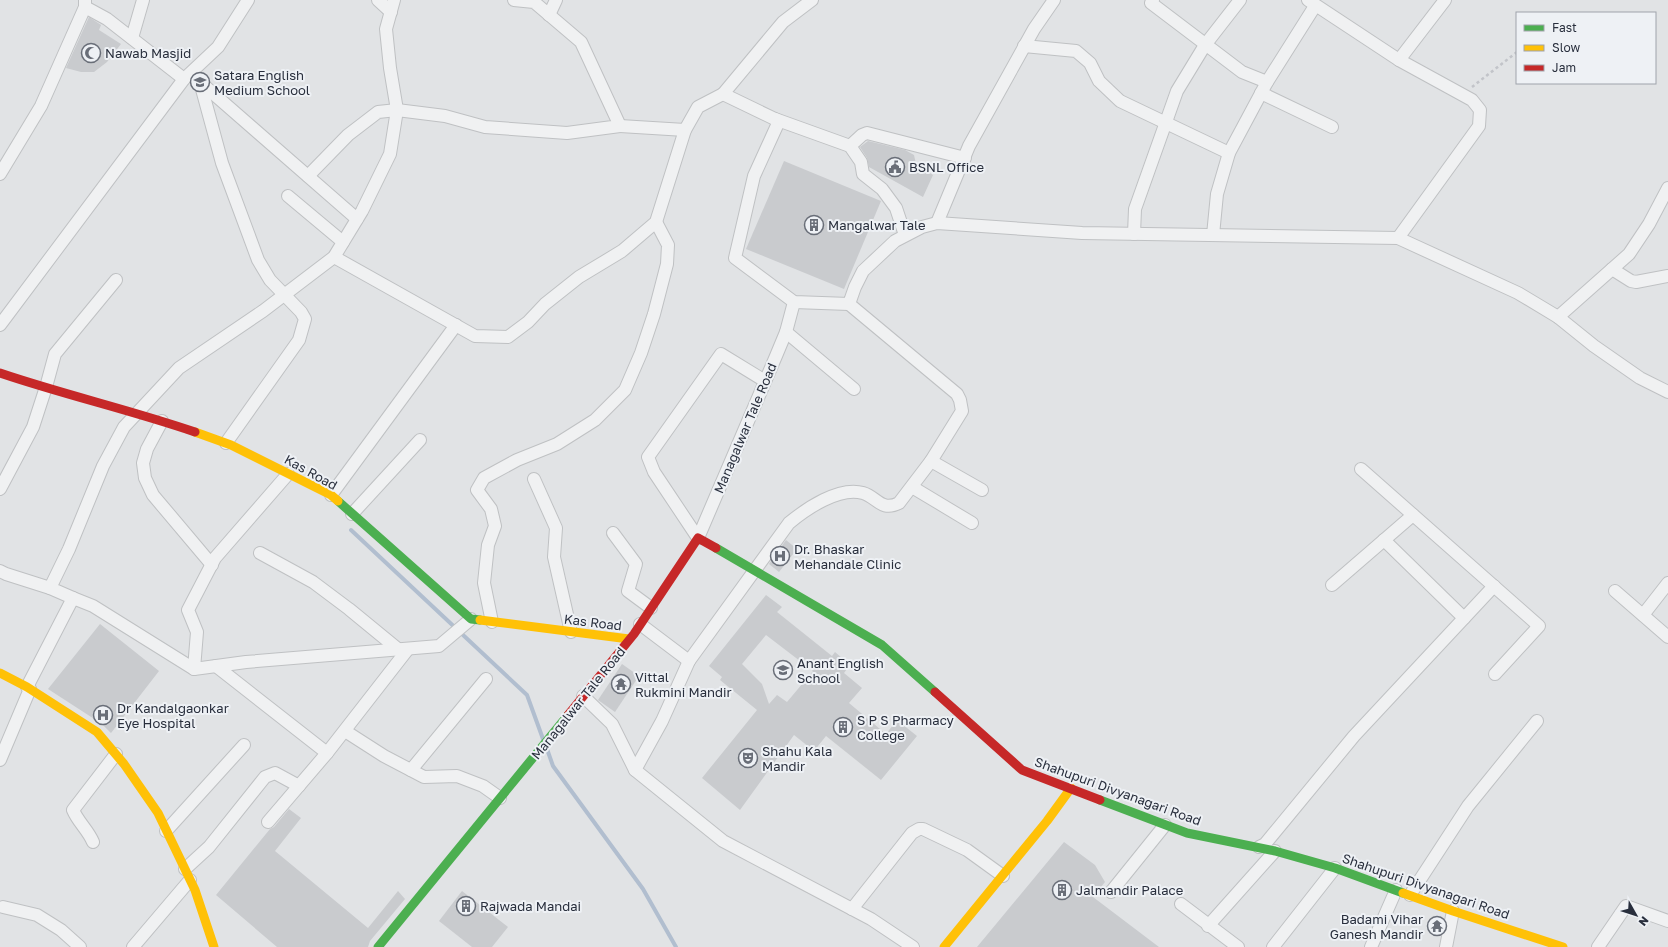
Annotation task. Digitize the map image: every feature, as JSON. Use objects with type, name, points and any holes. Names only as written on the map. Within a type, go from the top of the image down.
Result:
[{"type":"main road","name":"Kas Road","points":[[0,373],[137,413],[226,443],[331,496],[471,619],[629,640]]},
{"type":"main road","name":"Shahupuri Divyanagari Road","points":[[698,538],[882,645],[1022,770],[1187,833],[1259,847],[1335,868],[1453,911],[1563,947]]},
{"type":"main road","name":"Managalwar Tale Road","points":[[378,947],[629,640],[698,538]]},
{"type":"main road","points":[[0,673],[29,688],[97,732],[116,754],[158,813],[195,890],[214,947]]},
{"type":"main road","points":[[944,947],[1047,820],[1071,788]]},
{"type":"street","points":[[132,38],[143,0]]},
{"type":"street","points":[[0,325],[187,76],[218,47],[248,0]]},
{"type":"street","points":[[50,588],[69,549],[103,466],[124,427],[179,368],[285,295],[334,257],[357,219],[390,154],[397,110],[390,68],[386,29],[392,6],[378,0]]},
{"type":"street","points":[[514,0],[534,2],[581,42],[620,126]]},
{"type":"street","points":[[549,15],[556,0]]},
{"type":"street","points":[[936,223],[969,146],[1024,46],[1054,0]]},
{"type":"street","points":[[1153,0],[1152,3],[1242,72],[1267,82]]},
{"type":"street","points":[[1134,234],[1136,209],[1177,91],[1205,45],[1240,0]]},
{"type":"street","points":[[1399,60],[1445,0]]},
{"type":"street","points":[[334,257],[475,336],[508,337],[528,322],[545,304],[579,277],[622,251],[656,222],[684,130],[698,107],[723,94],[784,22],[805,2]]},
{"type":"street","points":[[1213,235],[1217,194],[1229,153],[1311,3],[1399,60],[1472,100],[1480,110],[1479,126],[1398,238]]},
{"type":"street","points":[[0,174],[41,106],[85,4],[187,76],[200,82],[357,219]]},
{"type":"street","points":[[1024,46],[1076,51],[1090,63],[1099,81],[1120,101],[1229,153]]},
{"type":"street","points":[[200,82],[222,163],[258,260],[270,280],[301,312],[305,319],[299,340],[226,443]]},
{"type":"street","points":[[1261,93],[1332,127]]},
{"type":"street","points":[[723,94],[775,119],[850,146],[861,162],[863,174],[882,189],[896,208],[905,234]]},
{"type":"street","points":[[308,176],[354,130],[378,112],[397,110],[445,116],[485,127],[566,133],[620,126],[684,130]]},
{"type":"street","points":[[635,770],[662,721],[689,661],[789,523],[805,510],[834,496],[854,492],[863,493],[883,506],[899,503],[931,461],[962,411],[957,394],[849,304],[794,302],[735,258],[754,176],[779,121],[775,119]]},
{"type":"street","points":[[850,146],[866,133],[965,158]]},
{"type":"street","points":[[1558,317],[1629,254],[1649,224],[1668,188]]},
{"type":"street","points":[[288,196],[343,242]]},
{"type":"street","points":[[492,622],[484,583],[488,545],[495,526],[491,509],[477,490],[484,478],[517,460],[557,444],[595,420],[625,390],[641,352],[654,314],[667,264],[668,245],[656,222]]},
{"type":"street","points":[[849,304],[863,271],[895,241],[905,234],[922,226],[936,223],[1082,233],[1398,238],[1518,293],[1558,317],[1594,346],[1640,378],[1668,392]]},
{"type":"street","points":[[1612,269],[1631,281],[1636,282],[1668,276]]},
{"type":"street","points":[[0,489],[33,427],[55,354],[116,280]]},
{"type":"street","name":"Managalwar Tale Road","points":[[698,538],[786,332],[794,302]]},
{"type":"street","points":[[331,496],[456,325]]},
{"type":"street","points":[[786,332],[854,389]]},
{"type":"street","points":[[698,538],[654,472],[648,457],[721,354],[766,381]]},
{"type":"street","points":[[162,421],[147,449],[143,463],[145,478],[153,495],[212,565]]},
{"type":"street","points":[[352,514],[420,440]]},
{"type":"street","points":[[931,461],[982,490]]},
{"type":"street","points":[[1361,469],[1539,626],[1495,674]]},
{"type":"street","points":[[194,669],[197,632],[188,610],[215,558],[288,474]]},
{"type":"street","points":[[534,479],[556,528],[554,557],[571,632]]},
{"type":"street","points":[[912,487],[972,523]]},
{"type":"street","points":[[1332,585],[1413,515]]},
{"type":"street","points":[[613,533],[636,564],[628,592],[651,608]]},
{"type":"street","points":[[1384,540],[1464,618]]},
{"type":"street","points":[[260,553],[313,582],[404,650]]},
{"type":"street","points":[[0,571],[50,588],[93,606],[194,669],[439,646],[471,619]]},
{"type":"street","points":[[1643,615],[1668,583]]},
{"type":"street","points":[[1259,847],[1265,844],[1354,736],[1494,586]]},
{"type":"street","points":[[1615,591],[1668,637]]},
{"type":"street","points":[[0,760],[29,688],[73,598]]},
{"type":"street","points":[[640,624],[689,661]]},
{"type":"street","points":[[268,822],[345,731],[404,650]]},
{"type":"street","points":[[216,666],[327,753]]},
{"type":"street","points":[[411,770],[486,679]]},
{"type":"street","points":[[584,696],[612,724],[635,770],[723,841],[871,919],[913,947]]},
{"type":"street","points":[[1410,895],[1468,806],[1537,722]]},
{"type":"street","points":[[345,731],[384,756],[424,777],[457,776],[483,786],[500,798]]},
{"type":"street","points":[[166,831],[244,745]]},
{"type":"street","points":[[93,842],[88,831],[77,820],[73,810],[116,754]]},
{"type":"street","points":[[133,947],[208,847],[265,777],[275,773],[299,786]]},
{"type":"street","points":[[1111,892],[1165,825]]},
{"type":"street","points":[[852,909],[912,833],[919,829],[923,829],[967,850],[1002,876]]},
{"type":"street","points":[[1208,926],[1275,851]]},
{"type":"street","points":[[1273,947],[1335,868]]},
{"type":"street","points":[[1371,947],[1396,890]]},
{"type":"street","points":[[1181,904],[1208,926],[1238,947]]},
{"type":"street","points":[[1,906],[37,915],[61,930],[74,944]]},
{"type":"street","points":[[1598,947],[1626,906],[1668,920]]},
{"type":"street","points":[[1446,947],[1453,911]]},
{"type":"path","points":[[1463,95],[1516,53]]},
{"type":"building","name":"Nawab Masjid","points":[[89,17],[101,25],[99,30],[121,44],[107,62],[94,72],[81,72],[66,68]]},
{"type":"building","name":"BSNL Office","points":[[868,141],[905,150],[914,155],[916,164],[933,175],[923,197],[869,167],[867,158],[860,147]]},
{"type":"building","name":"Mangalwar Tale","points":[[784,161],[881,201],[844,289],[746,249]]},
{"type":"building","points":[[786,540],[797,549],[779,572],[769,564]]},
{"type":"building","points":[[766,595],[782,607],[777,612],[832,656],[835,652],[850,665],[844,673],[862,688],[849,703],[886,734],[897,720],[917,736],[881,780],[826,736],[814,751],[794,735],[740,810],[702,778],[757,710],[720,680],[722,677],[709,666]],"holes":[[[766,635],[813,671],[787,702],[777,695],[769,704],[762,684],[742,664]]]},
{"type":"building","points":[[100,624],[159,671],[111,733],[102,724],[48,689]]},
{"type":"building","name":"Vittal Rukmini Mandir","points":[[622,664],[639,676],[615,712],[598,700]]},
{"type":"building","points":[[289,809],[301,818],[275,851],[368,928],[398,891],[405,899],[370,941],[368,947],[277,947],[216,895],[270,829],[274,827]]},
{"type":"building","name":"Jalmandir Palace","points":[[1064,842],[1095,865],[1105,882],[1093,897],[1159,947],[977,947]]},
{"type":"building","name":"Rajwada Mandai","points":[[462,891],[508,927],[492,947],[472,947],[439,921]]},
{"type":"waterway","points":[[351,530],[527,695],[543,739]]},
{"type":"waterway","points":[[547,749],[553,766],[643,889],[676,947]]},
{"type":"traffic: fast","points":[[338,501],[471,619],[480,620]]},
{"type":"traffic: fast","points":[[716,548],[882,645],[935,692]]},
{"type":"traffic: fast","points":[[378,947],[568,715]]},
{"type":"traffic: fast","points":[[1100,800],[1187,833],[1275,851],[1335,868],[1403,893]]},
{"type":"traffic: slow","points":[[195,432],[231,445],[331,495],[338,501]]},
{"type":"traffic: slow","points":[[480,620],[629,639]]},
{"type":"traffic: slow","points":[[0,673],[27,687],[97,732],[124,764],[158,813],[195,890],[214,947]]},
{"type":"traffic: slow","points":[[944,947],[1047,821],[1071,788]]},
{"type":"traffic: slow","points":[[1403,893],[1563,947]]},
{"type":"traffic: jam","points":[[0,373],[195,432]]},
{"type":"traffic: jam","points":[[568,715],[634,634],[698,538],[716,548]]},
{"type":"traffic: jam","points":[[935,692],[1022,770],[1100,800]]},
{"type":"place","name":"Nawab Masjid","points":[[91,53]]},
{"type":"place","name":"Satara English Medium School","points":[[200,82]]},
{"type":"place","name":"BSNL Office","points":[[895,167]]},
{"type":"place","name":"Mangalwar Tale","points":[[814,225]]},
{"type":"place","name":"Dr. Bhaskar Mehandale Clinic","points":[[780,556]]},
{"type":"place","name":"Anant English School","points":[[783,670]]},
{"type":"place","name":"Vittal Rukmini Mandir","points":[[621,684]]},
{"type":"place","name":"Dr Kandalgaonkar Eye Hospital","points":[[103,715]]},
{"type":"place","name":"S P S Pharmacy College","points":[[843,727]]},
{"type":"place","name":"Shahu Kala Mandir","points":[[748,758]]},
{"type":"place","name":"Jalmandir Palace","points":[[1062,890]]},
{"type":"place","name":"Rajwada Mandai","points":[[466,906]]},
{"type":"place","name":"Badami Vihar Ganesh Mandir","points":[[1437,926]]}]
